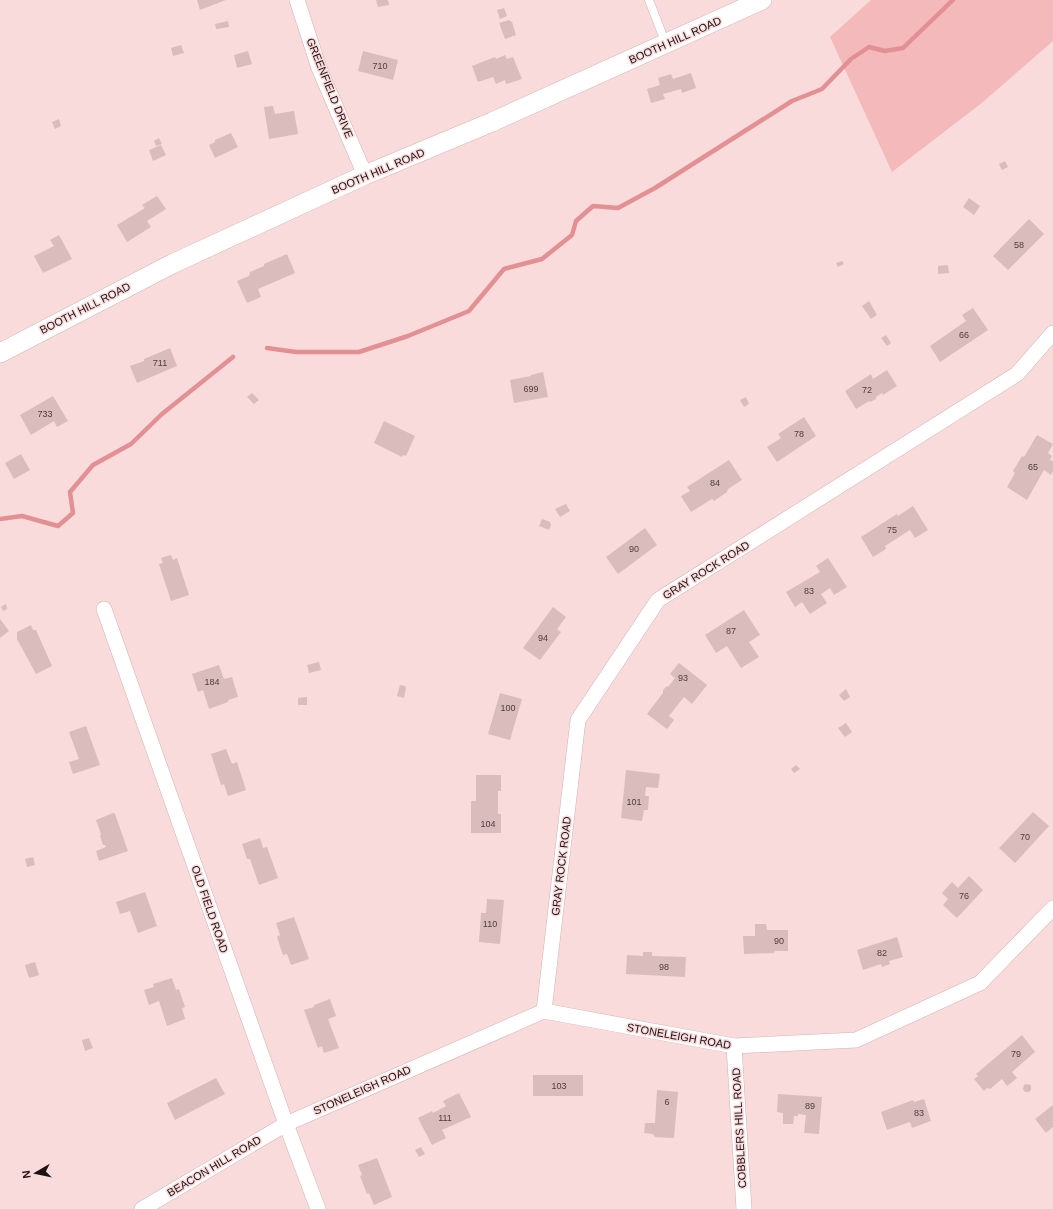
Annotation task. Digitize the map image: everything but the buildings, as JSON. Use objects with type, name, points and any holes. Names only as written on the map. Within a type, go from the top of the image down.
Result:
[{"type":"street","name":"GREENFIELD DRIVE","points":[[297,0],[319,68],[365,176]]},
{"type":"street","name":"BOOTH HILL ROAD","points":[[0,353],[172,264],[365,176],[492,122],[762,0]]},
{"type":"street","name":"GRAY ROCK ROAD","points":[[544,1011],[578,720],[658,600],[1017,374],[1053,333]]},
{"type":"street","name":"OLD FIELD ROAD","points":[[104,609],[286,1124],[318,1209]]},
{"type":"street","name":"STONELEIGH ROAD","points":[[286,1124],[544,1011],[734,1046],[856,1040],[980,983],[1053,908]]},
{"type":"street","name":"COBBLERS HILL ROAD","points":[[734,1046],[744,1209]]},
{"type":"street","name":"BEACON HILL ROAD","points":[[142,1209],[286,1124]]},
{"type":"lane","points":[[649,0],[666,44]]},
{"type":"shaded area","points":[[871,0],[1053,0],[1053,41],[983,102],[892,172],[830,37]]},
{"type":"waterway","points":[[267,348],[296,352],[359,352],[408,336],[469,311],[504,269],[542,259],[572,235],[576,221],[593,206],[618,208],[655,188],[792,101],[822,89],[851,59],[869,47],[885,51],[903,48],[953,0]]},
{"type":"waterway","points":[[0,519],[22,516],[58,526],[73,513],[70,492],[93,465],[131,444],[162,414],[233,357]]}]
